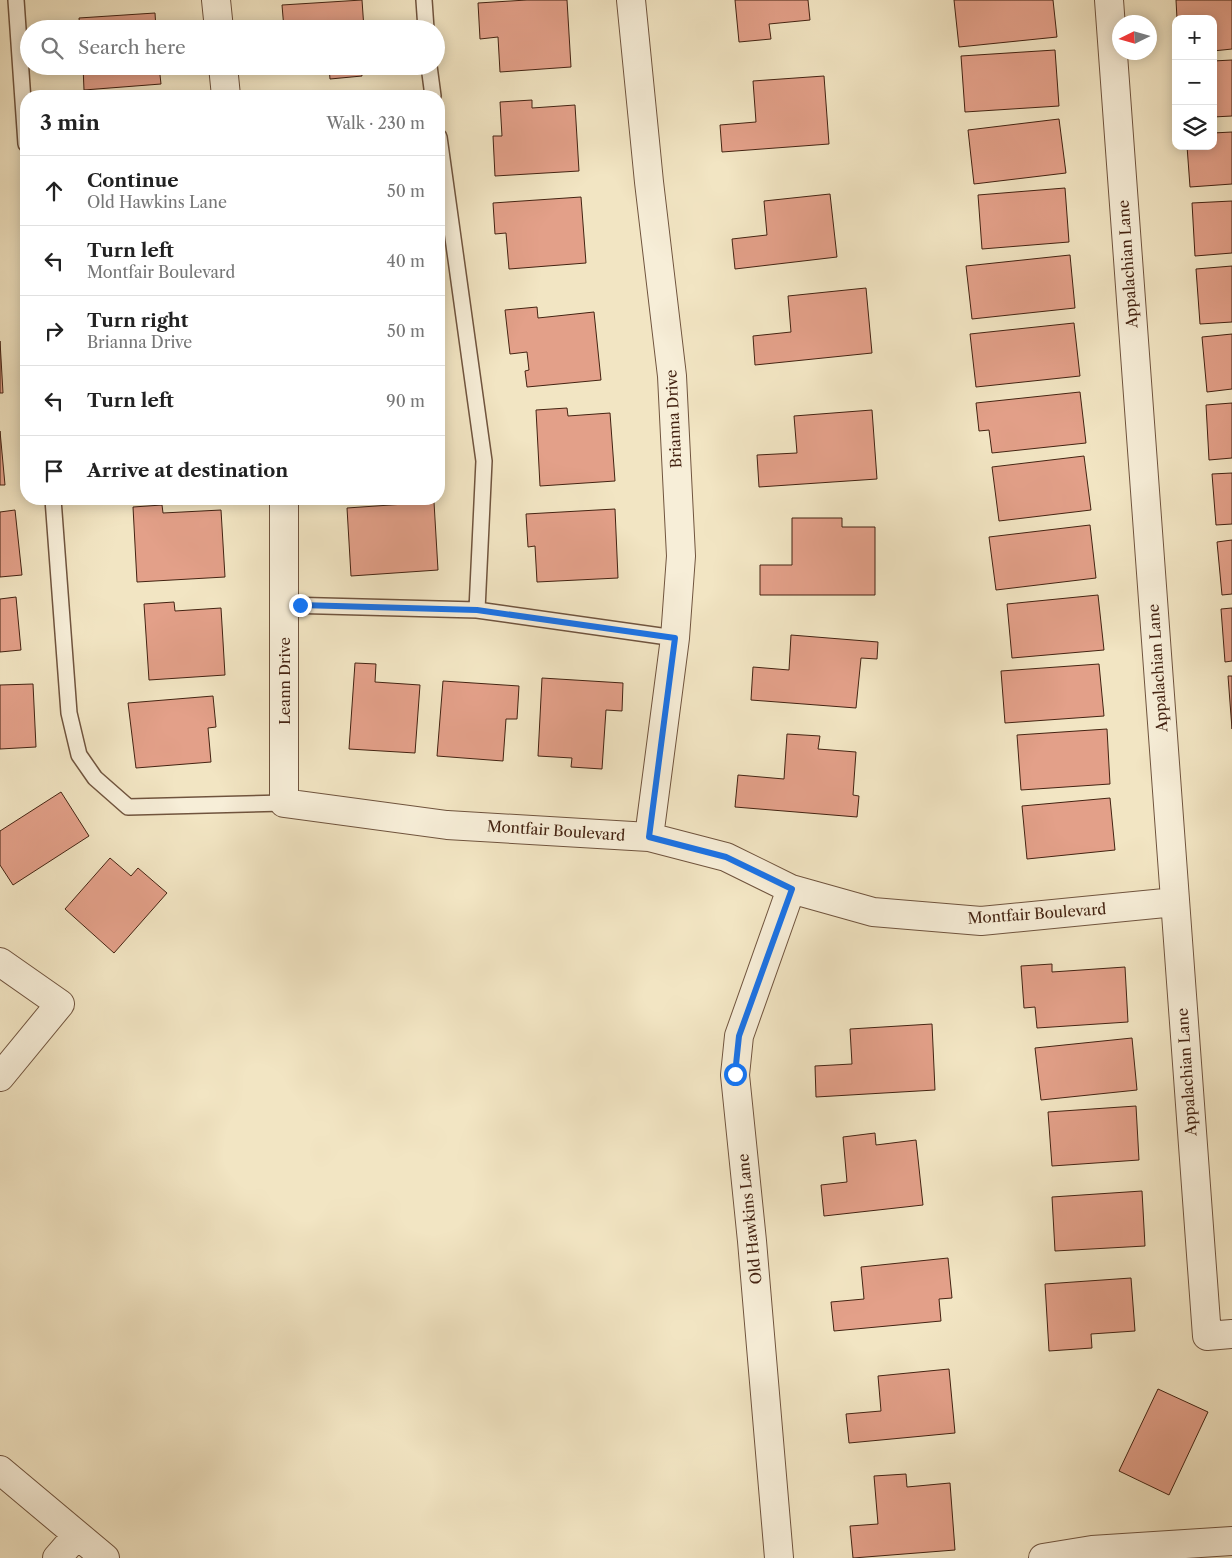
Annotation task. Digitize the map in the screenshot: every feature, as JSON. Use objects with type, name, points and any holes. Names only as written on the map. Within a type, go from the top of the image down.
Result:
[{"type":"street","points":[[216,0],[217,20]]},
{"type":"street","name":"Brianna Drive","points":[[631,0],[649,182],[672,376],[681,556],[675,638],[649,837]]},
{"type":"street","name":"Appalachian Lane","points":[[1109,0],[1175,902],[1220,1335]]},
{"type":"street","points":[[224,75],[225,90]]},
{"type":"street","name":"Leann Drive","points":[[284,505],[284,803]]},
{"type":"street","name":"Montfair Boulevard","points":[[284,803],[447,825],[649,837],[726,857],[792,889],[873,912],[981,921],[1175,902]]},
{"type":"street","name":"Old Hawkins Lane","points":[[779,1558],[752,1241],[735,1074],[739,1036],[792,889]]},
{"type":"street","points":[[0,962],[60,1004],[0,1077]]},
{"type":"street","points":[[0,1470],[105,1558]]},
{"type":"street","points":[[57,1558],[77,1535]]},
{"type":"street","points":[[1043,1558],[1092,1550],[1232,1541]]},
{"type":"lane","points":[[16,0],[20,58]]},
{"type":"lane","points":[[424,0],[425,20]]},
{"type":"lane","points":[[21,75],[22,90]]},
{"type":"lane","points":[[430,75],[432,90]]},
{"type":"lane","points":[[445,180],[484,461],[477,610]]},
{"type":"lane","points":[[52,505],[69,714],[79,756],[95,778],[128,807],[284,803]]},
{"type":"lane","points":[[285,605],[477,610],[675,638]]},
{"type":"building","points":[[362,0],[363,20],[283,20],[282,5]]},
{"type":"building","points":[[567,0],[571,67],[500,72],[498,37],[480,39],[478,3]]},
{"type":"building","points":[[735,0],[808,0],[810,20],[769,24],[771,39],[739,42]]},
{"type":"building","points":[[954,0],[1053,0],[1057,37],[959,47]]},
{"type":"building","points":[[1176,0],[1232,0],[1232,49],[1217,51],[1217,15],[1177,15]]},
{"type":"building","points":[[155,13],[155,20],[79,20],[79,18]]},
{"type":"building","points":[[1055,50],[1059,106],[965,112],[961,56]]},
{"type":"building","points":[[1232,60],[1232,116],[1217,117],[1217,61]]},
{"type":"building","points":[[83,75],[160,75],[161,84],[84,90]]},
{"type":"building","points":[[330,75],[362,75],[362,76],[330,79]]},
{"type":"building","points":[[824,76],[829,144],[722,152],[720,125],[756,122],[753,81]]},
{"type":"building","points":[[532,100],[532,108],[575,105],[579,171],[495,176],[493,136],[502,136],[500,102]]},
{"type":"building","points":[[1059,119],[1066,173],[974,184],[968,130]]},
{"type":"building","points":[[1232,132],[1232,184],[1190,187],[1187,150],[1217,150],[1217,133]]},
{"type":"building","points":[[1065,188],[1069,242],[982,249],[978,195]]},
{"type":"building","points":[[830,194],[837,257],[735,269],[732,239],[767,235],[764,201]]},
{"type":"building","points":[[581,197],[586,263],[509,269],[506,233],[495,234],[493,203]]},
{"type":"building","points":[[1232,201],[1232,253],[1195,256],[1192,203]]},
{"type":"building","points":[[1070,255],[1075,308],[972,319],[966,266]]},
{"type":"building","points":[[1232,266],[1232,322],[1200,324],[1196,269]]},
{"type":"building","points":[[866,288],[872,353],[755,365],[753,336],[791,332],[788,296]]},
{"type":"building","points":[[537,307],[538,318],[594,312],[601,380],[527,387],[525,371],[529,370],[527,352],[510,354],[505,310]]},
{"type":"building","points":[[1074,323],[1080,376],[976,387],[970,334]]},
{"type":"building","points":[[1232,334],[1232,389],[1207,392],[1202,337]]},
{"type":"building","points":[[0,341],[3,393],[0,393]]},
{"type":"building","points":[[1080,392],[1086,443],[992,453],[989,430],[979,431],[976,403]]},
{"type":"building","points":[[1232,403],[1232,458],[1209,460],[1206,405]]},
{"type":"building","points":[[567,408],[568,416],[610,413],[615,481],[540,486],[536,410]]},
{"type":"building","points":[[872,410],[877,479],[759,487],[757,455],[797,453],[794,416]]},
{"type":"building","points":[[0,431],[5,485],[0,485]]},
{"type":"building","points":[[1084,456],[1091,510],[999,521],[992,467]]},
{"type":"building","points":[[1232,473],[1232,524],[1216,525],[1212,474]]},
{"type":"building","points":[[162,505],[163,513],[221,510],[225,577],[137,582],[133,507]]},
{"type":"building","points":[[390,505],[434,505],[438,570],[351,576],[347,508]]},
{"type":"building","points":[[615,509],[618,578],[537,582],[535,546],[528,547],[526,514]]},
{"type":"building","points":[[15,510],[22,575],[0,577],[0,512]]},
{"type":"building","points":[[792,518],[842,518],[842,527],[875,527],[875,595],[760,595],[760,565],[792,565]]},
{"type":"building","points":[[1090,525],[1096,578],[996,590],[989,537]]},
{"type":"building","points":[[1232,540],[1232,594],[1222,595],[1217,542]]},
{"type":"building","points":[[1098,595],[1104,650],[1012,658],[1007,604]]},
{"type":"building","points":[[16,597],[21,650],[0,652],[0,599]]},
{"type":"building","points":[[174,602],[175,611],[221,608],[225,675],[149,680],[144,604]]},
{"type":"building","points":[[1232,608],[1232,661],[1225,662],[1221,609]]},
{"type":"building","points":[[791,635],[878,642],[877,659],[861,658],[856,708],[751,700],[753,667],[789,670]]},
{"type":"building","points":[[355,663],[376,664],[375,682],[420,685],[415,753],[349,749]]},
{"type":"building","points":[[1099,664],[1104,716],[1005,723],[1001,671]]},
{"type":"building","points":[[1228,676],[1232,676],[1232,729]]},
{"type":"building","points":[[542,678],[623,683],[622,711],[606,710],[602,769],[571,767],[572,758],[538,756]]},
{"type":"building","points":[[443,681],[519,686],[517,719],[506,719],[503,761],[437,756]]},
{"type":"building","points":[[33,684],[36,747],[0,749],[0,685]]},
{"type":"building","points":[[213,696],[216,727],[208,728],[211,762],[136,768],[128,703]]},
{"type":"building","points":[[1107,729],[1110,784],[1021,790],[1017,735]]},
{"type":"building","points":[[787,734],[820,736],[818,749],[856,752],[853,795],[859,796],[857,817],[735,807],[738,775],[784,779]]},
{"type":"building","points":[[61,792],[89,836],[13,885],[0,865],[0,831]]},
{"type":"building","points":[[1110,798],[1115,850],[1027,859],[1022,806]]},
{"type":"building","points":[[110,858],[131,876],[138,868],[167,893],[114,953],[65,909]]},
{"type":"building","points":[[1052,964],[1052,972],[1125,967],[1128,1022],[1037,1028],[1035,1007],[1024,1008],[1021,966]]},
{"type":"building","points":[[932,1024],[935,1090],[816,1097],[815,1066],[852,1064],[850,1029]]},
{"type":"building","points":[[1132,1038],[1137,1090],[1041,1100],[1035,1048]]},
{"type":"building","points":[[1136,1106],[1139,1160],[1052,1166],[1048,1112]]},
{"type":"building","points":[[875,1133],[876,1145],[916,1140],[923,1205],[824,1216],[821,1185],[847,1182],[843,1137]]},
{"type":"building","points":[[1142,1191],[1145,1246],[1055,1251],[1052,1197]]},
{"type":"building","points":[[948,1258],[952,1298],[939,1299],[941,1321],[834,1331],[831,1302],[864,1299],[861,1267]]},
{"type":"building","points":[[1131,1278],[1135,1331],[1091,1334],[1092,1348],[1049,1351],[1045,1284]]},
{"type":"building","points":[[949,1369],[955,1433],[849,1443],[846,1414],[881,1411],[878,1376]]},
{"type":"building","points":[[1158,1389],[1208,1412],[1169,1495],[1119,1471]]},
{"type":"building","points":[[906,1474],[907,1487],[950,1483],[955,1550],[853,1558],[850,1526],[878,1524],[874,1476]]},
{"type":"route","points":[[300,605],[477,610],[675,638],[649,837],[726,857],[792,889],[739,1036],[735,1074]]}]
